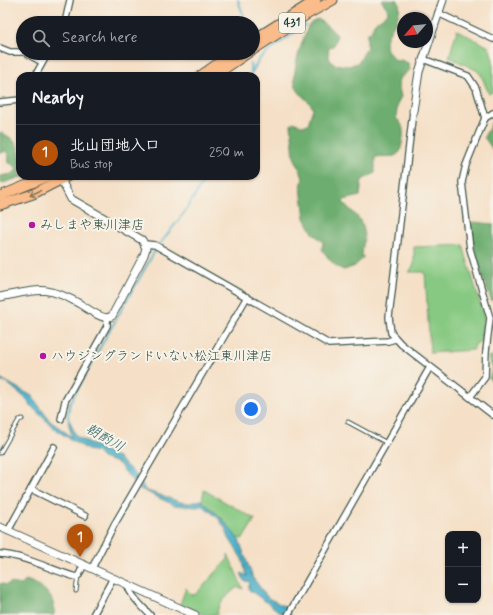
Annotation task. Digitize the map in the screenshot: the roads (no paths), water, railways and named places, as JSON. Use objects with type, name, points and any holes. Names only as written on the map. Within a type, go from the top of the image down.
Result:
[{"type":"highway","name":"431","points":[[260,36],[316,0]]},
{"type":"highway","name":"431","points":[[260,45],[308,14],[333,0]]},
{"type":"highway","points":[[206,72],[224,60]]},
{"type":"highway","points":[[220,72],[238,60]]},
{"type":"highway","points":[[0,196],[38,180]]},
{"type":"highway","points":[[0,206],[33,194],[58,180]]},
{"type":"street","points":[[67,16],[70,0]]},
{"type":"street","points":[[443,0],[423,59],[415,93],[389,317],[390,330],[395,338],[430,367],[493,415]]},
{"type":"street","points":[[438,13],[493,39]]},
{"type":"street","points":[[0,48],[10,52],[16,52]]},
{"type":"street","points":[[423,59],[468,76],[476,88],[485,118]]},
{"type":"street","points":[[37,72],[42,62],[38,60]]},
{"type":"street","points":[[0,102],[16,100]]},
{"type":"street","points":[[470,397],[485,377],[490,318],[470,249],[462,182],[466,166],[485,118],[493,113]]},
{"type":"street","points":[[64,180],[71,199],[137,236],[145,244],[155,245],[162,248],[329,344],[388,341],[395,338]]},
{"type":"street","points":[[107,318],[112,316],[131,282],[144,255],[145,244]]},
{"type":"street","points":[[0,297],[38,289],[54,291],[107,318]]},
{"type":"street","points":[[92,568],[134,491],[143,478],[247,297]]},
{"type":"street","points":[[61,419],[65,401],[107,326],[107,318]]},
{"type":"street","points":[[288,615],[388,443],[430,367]]},
{"type":"street","points":[[8,531],[54,447]]},
{"type":"street","points":[[31,489],[85,516]]},
{"type":"street","points":[[0,527],[195,615]]},
{"type":"street","points":[[0,554],[22,558],[42,566],[78,576],[84,564]]},
{"type":"street","points":[[93,615],[113,578]]},
{"type":"street","points":[[127,584],[129,591],[136,601],[150,615]]},
{"type":"lane","points":[[0,453],[19,420],[22,419]]},
{"type":"lane","points":[[348,422],[388,443]]},
{"type":"lane","points":[[76,591],[78,576]]},
{"type":"water","points":[[0,378],[32,396],[50,421],[72,437],[68,421],[70,421],[76,436],[117,457],[140,479],[145,490],[180,502],[190,503],[201,500],[223,520],[239,540],[253,578],[268,598],[286,607],[291,615],[284,615],[248,589],[250,582],[244,581],[241,573],[247,576],[242,559],[218,518],[202,505],[197,507],[174,505],[138,488],[118,463],[102,458],[97,452],[88,450],[56,430],[31,406],[25,398],[6,382],[0,382]]},
{"type":"waterway","points":[[238,0],[244,16]]},
{"type":"waterway","points":[[260,58],[305,25]]},
{"type":"waterway","points":[[252,72],[259,60]]},
{"type":"waterway","points":[[250,64],[251,72]]},
{"type":"waterway","points":[[69,422],[68,415],[70,403],[102,344],[156,249],[184,213],[205,180]]},
{"type":"place","name":"みしまや東川津店","points":[[32,225]]},
{"type":"place","name":"ハウジングランドいない松江東川津店","points":[[43,356]]},
{"type":"place","name":"北山団地入口","points":[[80,557]]},
{"type":"water label","name":"朝酌川","points":[[105,438]]}]
